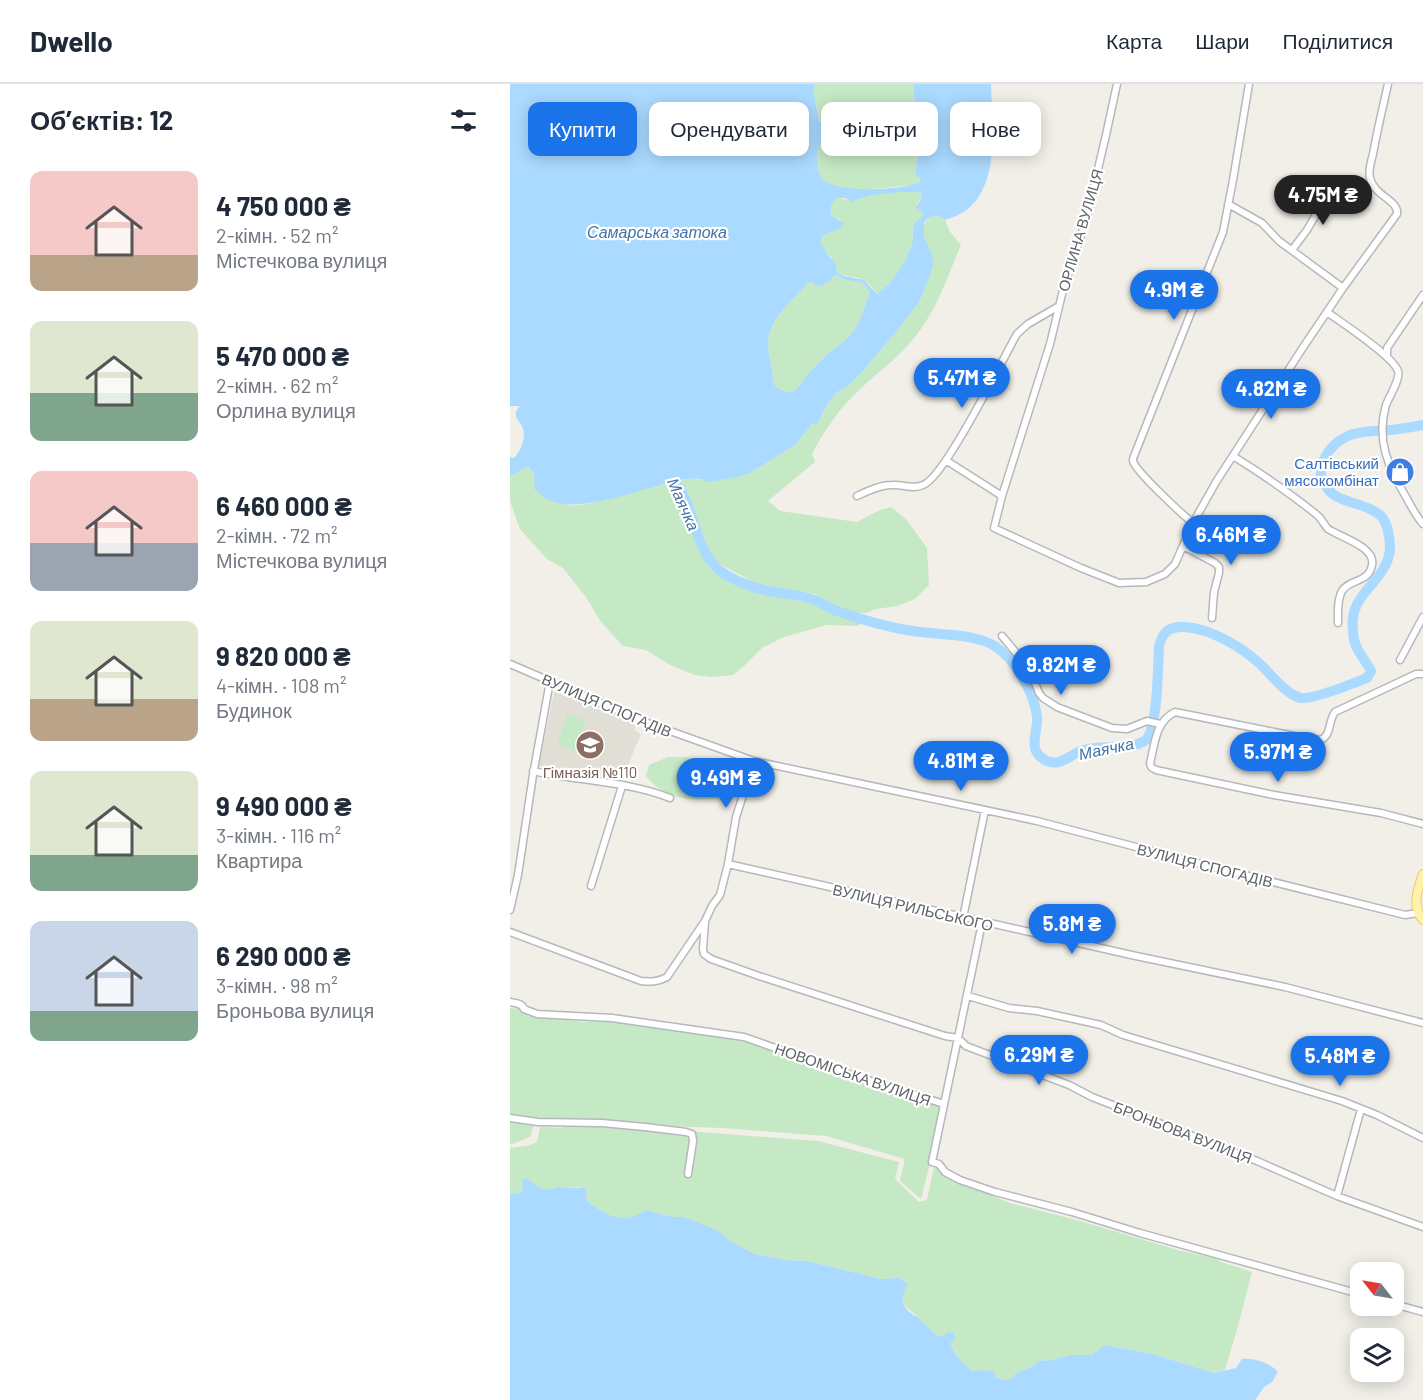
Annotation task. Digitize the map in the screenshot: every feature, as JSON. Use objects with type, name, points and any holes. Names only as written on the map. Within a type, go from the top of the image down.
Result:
[{"type":"main road","points":[[1420,917],[1416,904],[1423,874]]},
{"type":"street","name":"ОРЛИНА ВУЛИЦЯ","points":[[1117,84],[1086,220],[994,528],[1119,583],[1146,582],[1165,574],[1175,564],[1183,546]]},
{"type":"street","points":[[1193,523],[1140,471],[1133,461],[1223,232],[1249,84]]},
{"type":"street","points":[[1212,618],[1219,567],[1183,546],[1216,482],[1343,288],[1397,214],[1398,209],[1376,190],[1370,176],[1389,84]]},
{"type":"street","points":[[1292,250],[1307,230],[1332,186]]},
{"type":"street","points":[[1228,204],[1262,224],[1279,241],[1343,288]]},
{"type":"street","points":[[1387,356],[1387,348],[1423,295]]},
{"type":"street","name":"ОРЛИНА ВУЛИЦЯ","points":[[857,496],[892,485],[911,488],[922,486],[931,480],[947,461],[1017,334],[1059,306]]},
{"type":"street","points":[[1327,312],[1387,356],[1398,371],[1382,425],[1383,443],[1393,475],[1423,524]]},
{"type":"street","points":[[1233,456],[1302,502],[1322,519],[1326,527],[1365,549],[1371,555],[1373,561],[1370,572],[1342,592],[1338,623]]},
{"type":"street","points":[[947,461],[1002,496]]},
{"type":"street","points":[[1400,660],[1423,617]]},
{"type":"street","points":[[1002,636],[1031,673],[1039,693],[1048,702],[1112,728],[1127,729],[1147,721],[1158,723]]},
{"type":"street","name":"ВУЛИЦЯ СПОГАДІВ","points":[[510,664],[645,722],[754,761],[1037,821],[1420,917]]},
{"type":"street","points":[[1423,674],[1416,674],[1335,712],[1330,720],[1328,735],[1321,740],[1175,712],[1158,723],[1149,763],[1156,770],[1274,795],[1393,815],[1423,824]]},
{"type":"street","points":[[510,910],[518,875],[533,771],[550,681]]},
{"type":"street","points":[[510,932],[641,981],[659,981],[667,978],[720,895],[736,817],[754,761]]},
{"type":"street","points":[[533,771],[640,788],[670,798]]},
{"type":"street","points":[[591,886],[622,786]]},
{"type":"street","points":[[963,918],[985,810]]},
{"type":"street","name":"ВУЛИЦЯ РИЛЬСЬКОГО","points":[[728,864],[963,918],[1285,987],[1423,1023]]},
{"type":"street","name":"БРОНЬОВА ВУЛИЦЯ","points":[[705,921],[703,949],[704,954],[711,960],[958,1038],[966,1046],[1257,1161],[1337,1196],[1423,1227]]},
{"type":"street","points":[[944,1104],[982,922]]},
{"type":"street","points":[[968,996],[1009,1008],[1036,1011],[1101,1025],[1123,1035],[1342,1101],[1423,1138]]},
{"type":"street","name":"НОВОМІСЬКА ВУЛИЦЯ","points":[[510,1002],[519,1004],[524,1009],[537,1014],[612,1018],[744,1037],[944,1104],[932,1162],[939,1164],[945,1172],[960,1180],[995,1192],[1350,1291]]},
{"type":"street","points":[[1337,1196],[1361,1109]]},
{"type":"street","points":[[510,1118],[538,1122],[645,1126],[686,1132],[692,1134],[693,1141],[688,1174]]},
{"type":"street","points":[[1404,1307],[1423,1312]]},
{"type":"shaded area","name":"Гімназія №110","points":[[554,692],[635,723],[635,731],[641,734],[620,779],[582,774],[575,769],[573,772],[539,766]]},
{"type":"green space","points":[[816,84],[913,84],[915,102],[821,102],[821,126],[814,101]]},
{"type":"green space","points":[[821,146],[821,156],[918,156],[915,171],[921,178],[917,184],[881,188],[838,187],[828,183],[819,174],[817,149]]},
{"type":"green space","points":[[901,192],[922,194],[917,203],[918,209],[924,215],[912,231],[913,240],[900,271],[879,294],[862,279],[844,276],[837,271],[832,259],[823,248],[822,240],[828,233],[838,230],[842,221],[831,215],[831,206],[837,198],[855,201],[871,195]]},
{"type":"green space","points":[[933,216],[942,217],[945,220],[950,232],[961,245],[925,323],[905,349],[858,391],[838,413],[812,454],[815,462],[768,501],[780,511],[857,522],[891,507],[906,519],[927,548],[929,585],[915,599],[897,606],[866,613],[854,613],[829,604],[815,594],[757,584],[720,564],[708,552],[706,541],[685,497],[682,480],[687,478],[704,480],[752,472],[796,444],[812,424],[822,416],[836,393],[849,385],[863,371],[895,333],[923,294],[934,261],[924,237],[924,230],[928,220]]},
{"type":"green space","points":[[836,273],[842,279],[863,283],[870,292],[856,327],[850,336],[821,360],[798,387],[790,392],[781,390],[773,383],[768,345],[772,327],[782,310],[809,282],[832,279]]},
{"type":"green space","points":[[528,467],[535,478],[534,486],[570,506],[588,504],[670,483],[687,513],[702,556],[708,566],[718,575],[755,592],[798,598],[863,622],[858,626],[826,625],[784,637],[762,648],[733,675],[710,677],[695,675],[670,665],[646,650],[623,646],[601,622],[586,597],[563,568],[547,559],[520,529],[510,501],[510,476]]},
{"type":"green space","points":[[567,714],[586,720],[576,751],[557,745]]},
{"type":"green space","points":[[668,757],[696,759],[699,764],[697,770],[689,772],[689,778],[694,782],[709,779],[731,785],[735,792],[730,798],[695,799],[664,792],[646,776],[649,765]]},
{"type":"green space","points":[[510,1008],[519,1009],[529,1016],[584,1022],[608,1020],[750,1043],[944,1108],[921,1199],[900,1181],[905,1159],[826,1136],[724,1128],[535,1122],[530,1137],[510,1144]]},
{"type":"green space","points":[[563,1125],[818,1141],[899,1162],[895,1179],[919,1202],[927,1200],[934,1167],[954,1180],[1010,1203],[1181,1251],[1216,1258],[1221,1262],[1252,1272],[1225,1370],[1214,1373],[1153,1354],[1106,1345],[1092,1355],[1070,1355],[1046,1361],[1040,1360],[1031,1367],[1016,1373],[1012,1378],[1003,1380],[984,1370],[972,1371],[962,1363],[944,1335],[939,1336],[926,1327],[920,1318],[905,1306],[902,1299],[907,1284],[899,1278],[881,1279],[807,1261],[785,1260],[753,1253],[730,1241],[724,1235],[684,1217],[673,1217],[646,1210],[633,1217],[614,1217],[587,1201],[586,1190],[580,1187],[557,1187],[548,1190],[540,1188],[528,1179],[522,1181],[523,1189],[519,1193],[510,1194],[510,1148],[537,1142],[540,1127],[561,1128]]},
{"type":"water","name":"Самарська затока","points":[[510,84],[816,84],[814,95],[821,122],[821,144],[817,150],[819,174],[827,182],[838,186],[880,189],[917,183],[921,178],[916,175],[915,171],[918,156],[938,156],[938,102],[915,102],[913,84],[991,84],[992,102],[950,102],[950,156],[991,156],[986,181],[980,195],[959,215],[945,220],[942,217],[933,216],[924,223],[924,236],[934,261],[923,294],[895,333],[863,371],[849,385],[836,393],[817,424],[812,424],[796,444],[752,472],[737,477],[708,482],[683,479],[592,503],[565,504],[551,501],[535,490],[534,476],[528,467],[510,476],[510,457],[514,458],[519,452],[524,437],[516,414],[520,406],[510,406]],"holes":[[[917,192],[922,194],[922,197],[916,207],[924,215],[913,227],[912,243],[903,265],[878,294],[864,280],[843,276],[836,271],[837,266],[821,241],[827,234],[840,229],[844,223],[831,215],[831,206],[837,198],[845,198],[852,202],[870,196]],[[836,274],[842,279],[863,283],[870,292],[858,323],[850,336],[825,356],[798,387],[790,392],[781,390],[773,383],[768,345],[772,327],[782,310],[809,282],[816,286],[822,285]]]},
{"type":"water","points":[[524,1179],[548,1190],[557,1187],[584,1188],[587,1201],[615,1217],[633,1217],[646,1210],[673,1217],[684,1217],[714,1229],[730,1241],[753,1253],[785,1260],[807,1261],[881,1279],[899,1278],[908,1284],[902,1300],[912,1314],[939,1336],[948,1332],[953,1333],[956,1338],[950,1343],[952,1347],[972,1371],[994,1372],[996,1377],[1003,1380],[1012,1378],[1016,1373],[1031,1367],[1040,1360],[1046,1361],[1070,1355],[1092,1355],[1105,1345],[1153,1354],[1214,1373],[1236,1368],[1242,1359],[1257,1360],[1278,1372],[1255,1400],[510,1400],[510,1194],[523,1190],[522,1181]]},
{"type":"waterway","name":"Маячка","points":[[669,470],[684,497],[705,553],[718,569],[732,578],[762,590],[809,598],[834,610],[873,622],[913,631],[971,637],[998,648],[1014,664],[1027,685],[1035,706],[1036,752],[1047,761],[1057,762],[1084,750],[1132,745],[1146,740],[1150,733],[1155,710],[1159,646],[1165,633],[1175,627],[1205,631],[1243,650],[1284,688],[1301,698],[1324,694],[1367,678],[1371,671],[1355,644],[1353,617],[1356,606],[1387,561],[1390,540],[1383,518],[1375,511],[1334,495],[1322,479],[1321,467],[1329,451],[1350,435],[1423,425]]},
{"type":"place","name":"Салтівський мясокомбінат","points":[[1400,472]]},
{"type":"place","name":"Гімназія №110","points":[[590,745]]}]
